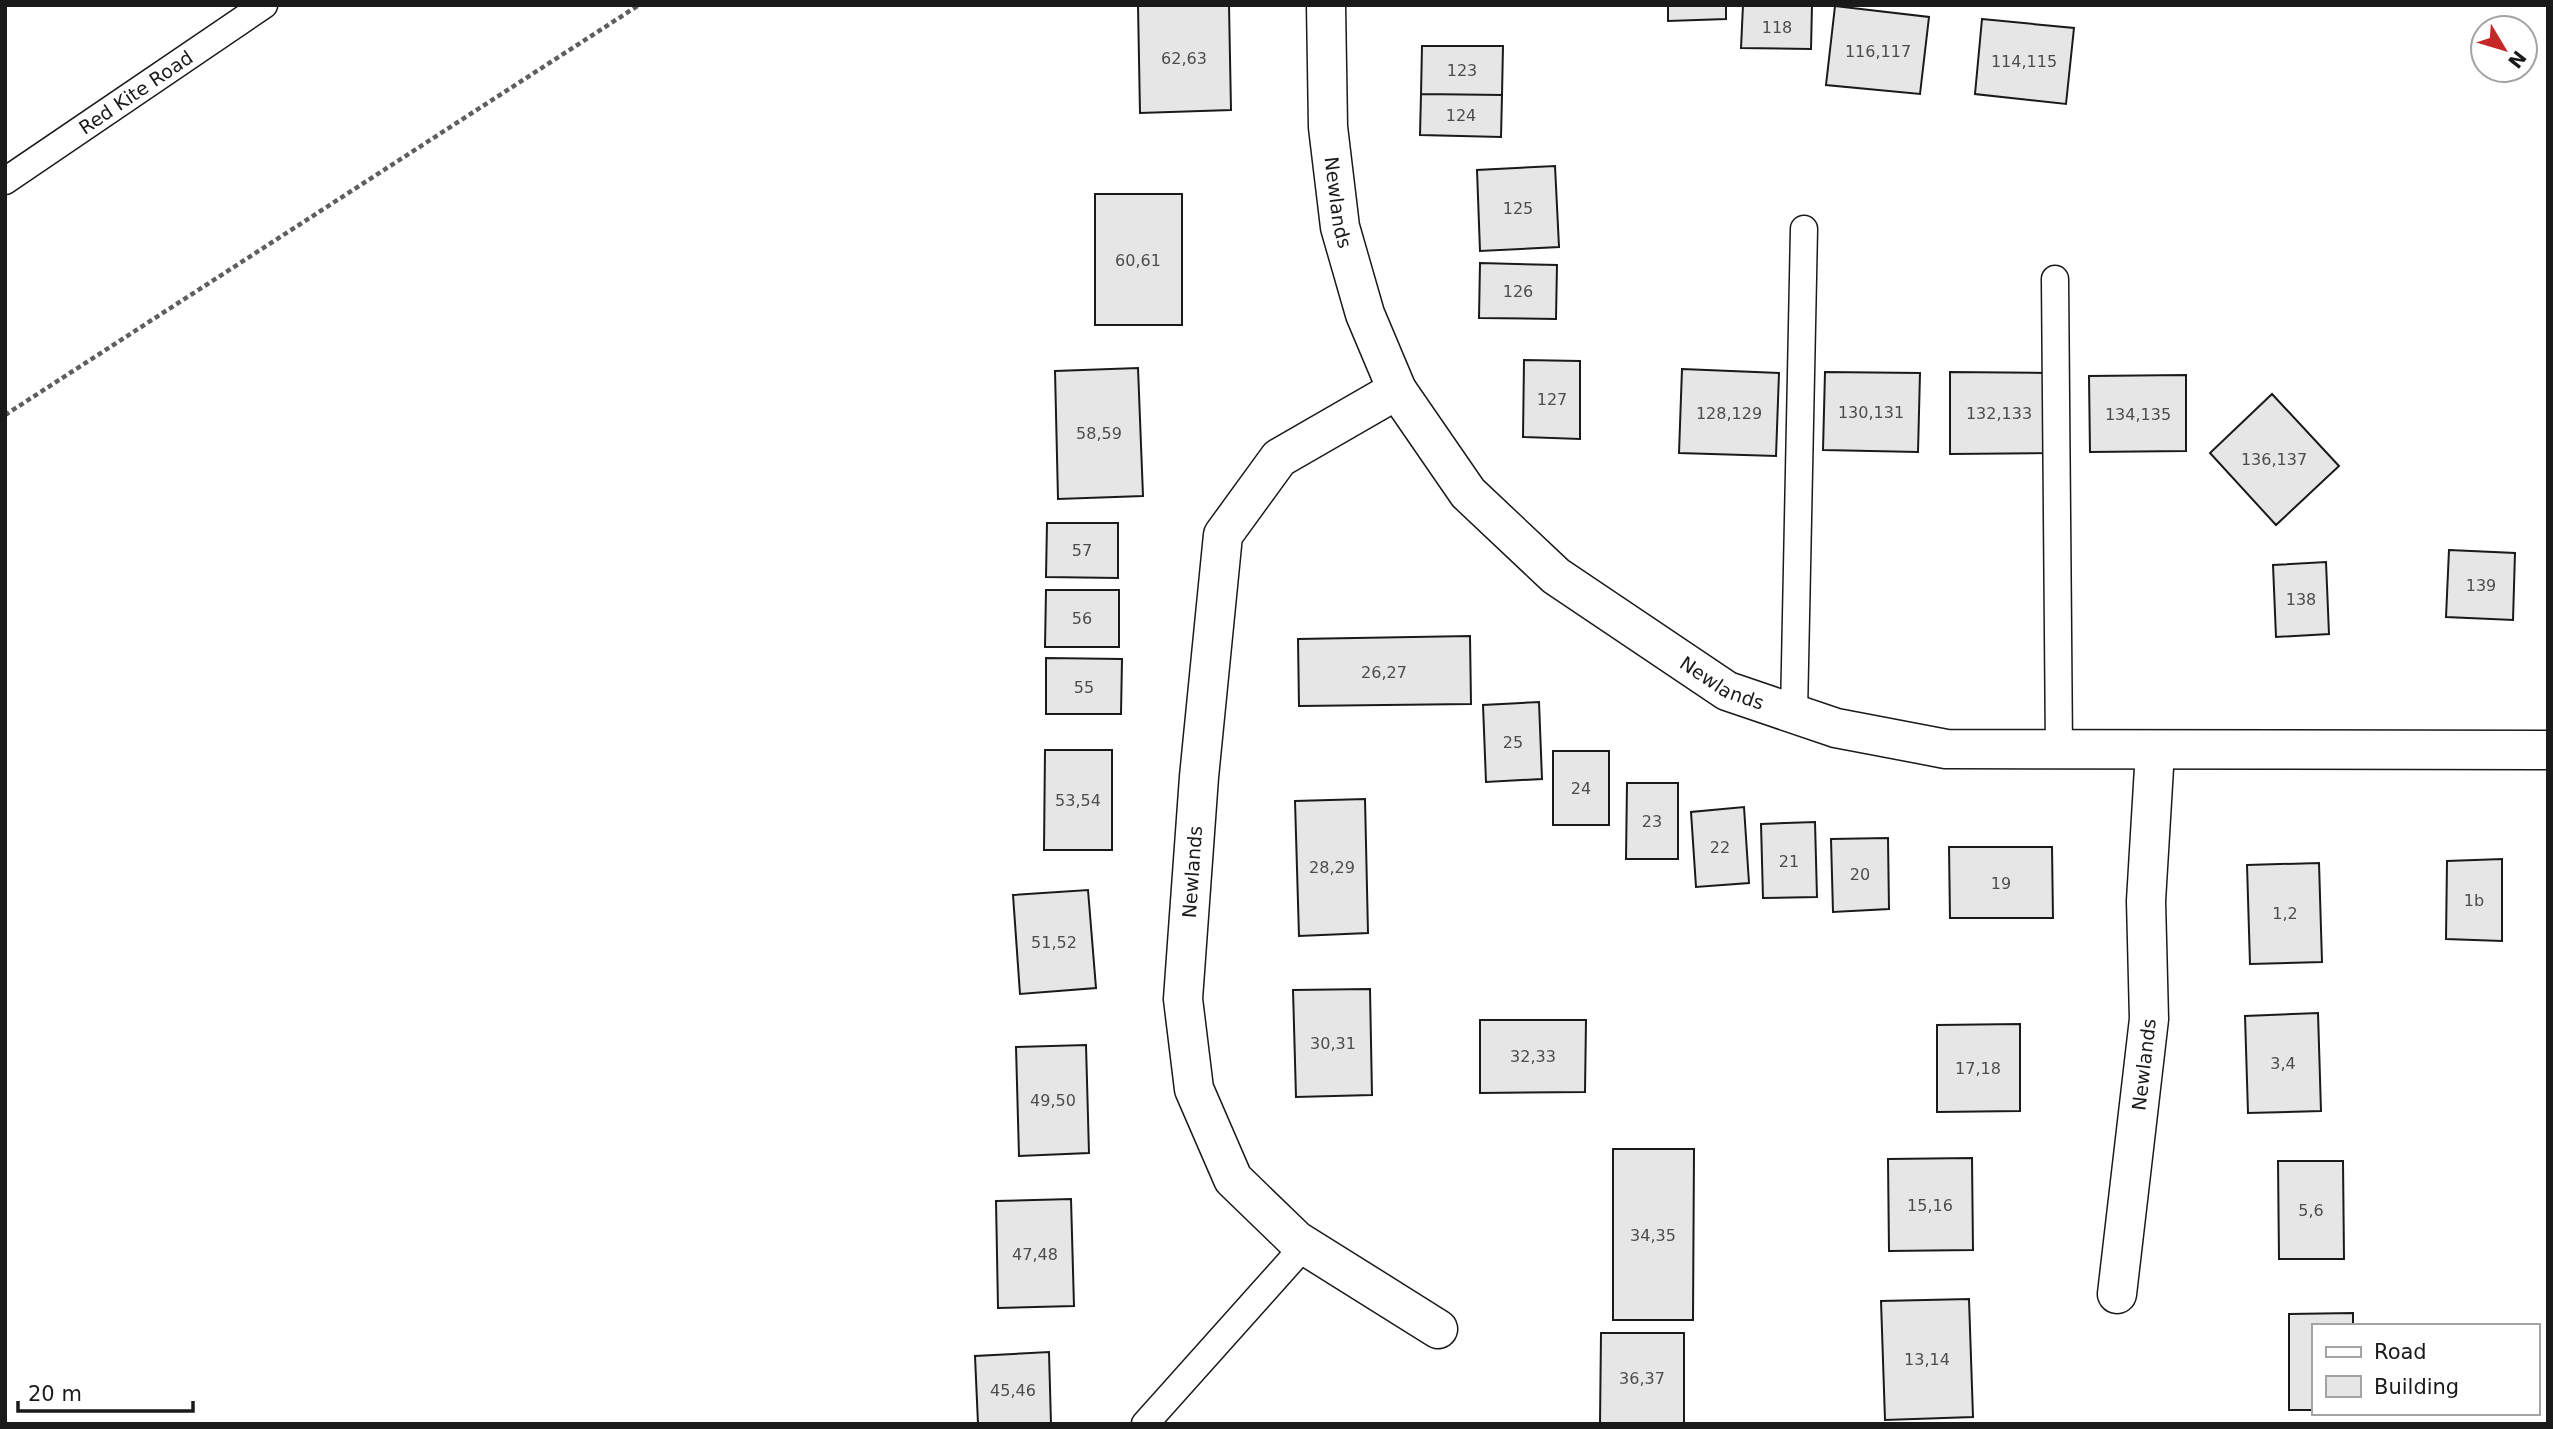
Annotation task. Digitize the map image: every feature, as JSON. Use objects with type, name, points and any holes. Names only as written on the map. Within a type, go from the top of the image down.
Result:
[{"type":"street","name":"Newlands","points":[[1325,5],[1328,127],[1340,227],[1365,314],[1397,390],[1468,493],[1556,576],[1727,691],[1836,728],[1946,749],[2548,750]]},
{"type":"street","name":"Newlands","points":[[1397,390],[1279,458],[1223,535],[1199,778],[1183,999],[1194,1088],[1233,1180],[1296,1240],[1438,1329]]},
{"type":"street","name":"Newlands","points":[[2117,1294],[2149,1019],[2146,901],[2155,751]]},
{"type":"lane","name":"Red Kite Road","points":[[5,181],[264,5]]},
{"type":"lane","points":[[1794,713],[1804,229]]},
{"type":"lane","points":[[2055,279],[2059,750]]},
{"type":"lane","points":[[1144,1424],[1305,1245]]},
{"type":"path","points":[[5,415],[639,5]]},
{"type":"building","points":[[1138,5],[1229,5],[1231,110],[1140,113]]},
{"type":"building","points":[[1668,5],[1726,5],[1726,19],[1668,21]]},
{"type":"building","points":[[1743,5],[1812,5],[1811,49],[1741,48]]},
{"type":"building","points":[[1835,6],[1929,17],[1920,94],[1826,85]]},
{"type":"building","points":[[1982,19],[2074,28],[2066,104],[1975,94]]},
{"type":"building","points":[[1422,46],[1503,46],[1502,95],[1421,94]]},
{"type":"building","points":[[1421,94],[1502,95],[1501,137],[1420,135]]},
{"type":"building","points":[[1555,166],[1559,247],[1480,251],[1477,170]]},
{"type":"building","points":[[1095,194],[1182,194],[1182,325],[1095,325]]},
{"type":"building","points":[[1480,263],[1557,265],[1556,319],[1479,318]]},
{"type":"building","points":[[1524,360],[1580,361],[1580,439],[1523,437]]},
{"type":"building","points":[[1138,368],[1143,496],[1058,499],[1055,371]]},
{"type":"building","points":[[1682,369],[1779,373],[1776,456],[1679,453]]},
{"type":"building","points":[[1825,372],[1920,373],[1918,452],[1823,450]]},
{"type":"building","points":[[1950,372],[2048,373],[2047,453],[1950,454]]},
{"type":"building","points":[[2186,375],[2186,451],[2090,452],[2089,376]]},
{"type":"building","points":[[2272,394],[2339,466],[2276,525],[2210,453]]},
{"type":"building","points":[[1047,523],[1118,523],[1118,578],[1046,577]]},
{"type":"building","points":[[2449,550],[2515,553],[2513,620],[2446,617]]},
{"type":"building","points":[[2326,562],[2329,634],[2276,637],[2273,565]]},
{"type":"building","points":[[1046,590],[1119,590],[1119,647],[1045,647]]},
{"type":"building","points":[[1470,636],[1471,704],[1299,706],[1298,639]]},
{"type":"building","points":[[1046,658],[1122,659],[1121,714],[1046,714]]},
{"type":"building","points":[[1539,702],[1542,779],[1486,782],[1483,705]]},
{"type":"building","points":[[1045,750],[1112,750],[1112,850],[1044,850]]},
{"type":"building","points":[[1553,751],[1609,751],[1609,825],[1553,825]]},
{"type":"building","points":[[1627,783],[1678,783],[1678,859],[1626,859]]},
{"type":"building","points":[[1365,799],[1368,933],[1299,936],[1295,801]]},
{"type":"building","points":[[1744,807],[1749,883],[1696,887],[1691,812]]},
{"type":"building","points":[[1815,822],[1817,897],[1763,898],[1761,824]]},
{"type":"building","points":[[1888,838],[1889,909],[1833,912],[1831,839]]},
{"type":"building","points":[[1949,847],[2052,847],[2053,918],[1950,918]]},
{"type":"building","points":[[2502,859],[2502,941],[2446,939],[2447,861]]},
{"type":"building","points":[[2319,863],[2322,962],[2250,964],[2247,865]]},
{"type":"building","points":[[1088,890],[1096,988],[1020,994],[1013,895]]},
{"type":"building","points":[[1370,989],[1372,1095],[1296,1097],[1293,990]]},
{"type":"building","points":[[2318,1013],[2321,1111],[2248,1113],[2245,1016]]},
{"type":"building","points":[[1480,1020],[1586,1020],[1585,1092],[1480,1093]]},
{"type":"building","points":[[2020,1024],[2020,1111],[1937,1112],[1937,1025]]},
{"type":"building","points":[[1086,1045],[1089,1153],[1019,1156],[1016,1047]]},
{"type":"building","points":[[1613,1149],[1694,1149],[1693,1320],[1613,1320]]},
{"type":"building","points":[[1972,1158],[1973,1250],[1889,1251],[1888,1159]]},
{"type":"building","points":[[2278,1161],[2343,1161],[2344,1259],[2279,1259]]},
{"type":"building","points":[[1071,1199],[1074,1306],[998,1308],[996,1201]]},
{"type":"building","points":[[1969,1299],[1973,1417],[1885,1420],[1881,1301]]},
{"type":"building","points":[[2353,1313],[2353,1324],[2312,1324],[2312,1410],[2289,1410],[2289,1314]]},
{"type":"building","points":[[1601,1333],[1684,1333],[1684,1424],[1600,1424]]},
{"type":"building","points":[[1049,1352],[1051,1424],[978,1424],[975,1356]]}]
